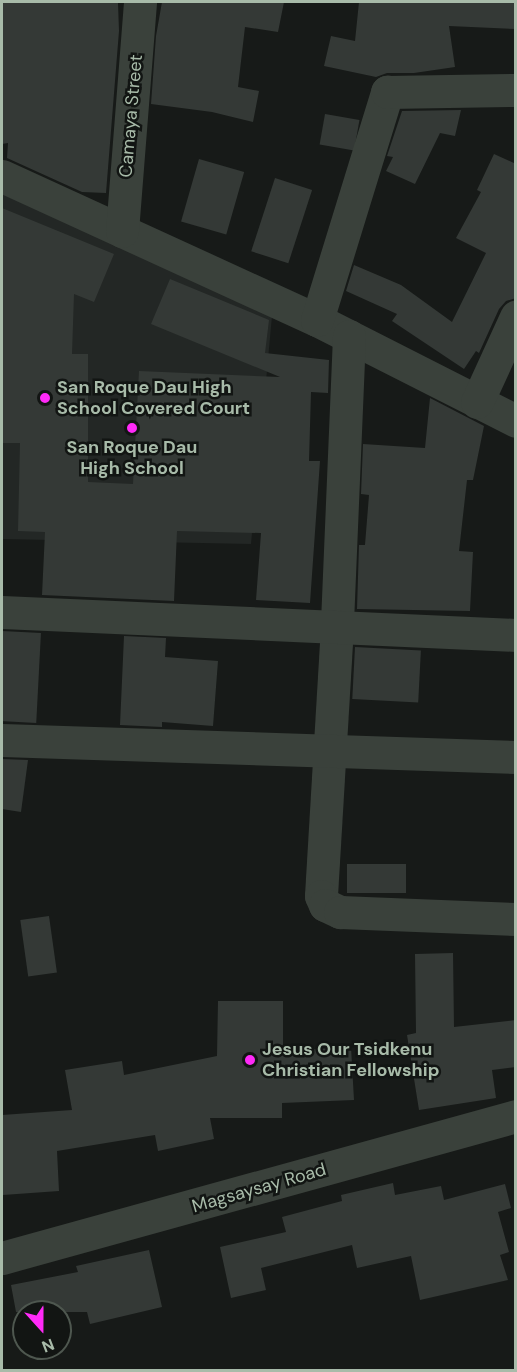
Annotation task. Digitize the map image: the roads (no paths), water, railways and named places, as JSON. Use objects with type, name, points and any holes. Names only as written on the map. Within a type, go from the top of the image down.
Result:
[{"type":"street","name":"Camaya Street","points":[[122,231],[140,2]]},
{"type":"street","points":[[317,320],[387,92],[516,90]]},
{"type":"street","points":[[2,176],[317,320],[516,421]]},
{"type":"street","points":[[477,402],[516,317]]},
{"type":"street","points":[[349,336],[337,626],[320,886],[326,905],[340,912],[516,919]]},
{"type":"street","points":[[2,612],[516,635]]},
{"type":"street","points":[[2,740],[516,757]]},
{"type":"street","name":"Magsaysay Road","points":[[2,1258],[60,1244],[516,1116]]},
{"type":"place","name":"San Roque Dau High School Covered Court","points":[[45,398]]},
{"type":"place","name":"San Roque Dau High School","points":[[132,428]]},
{"type":"place","name":"Jesus Our Tsidkenu Christian Fellowship","points":[[250,1060]]}]
